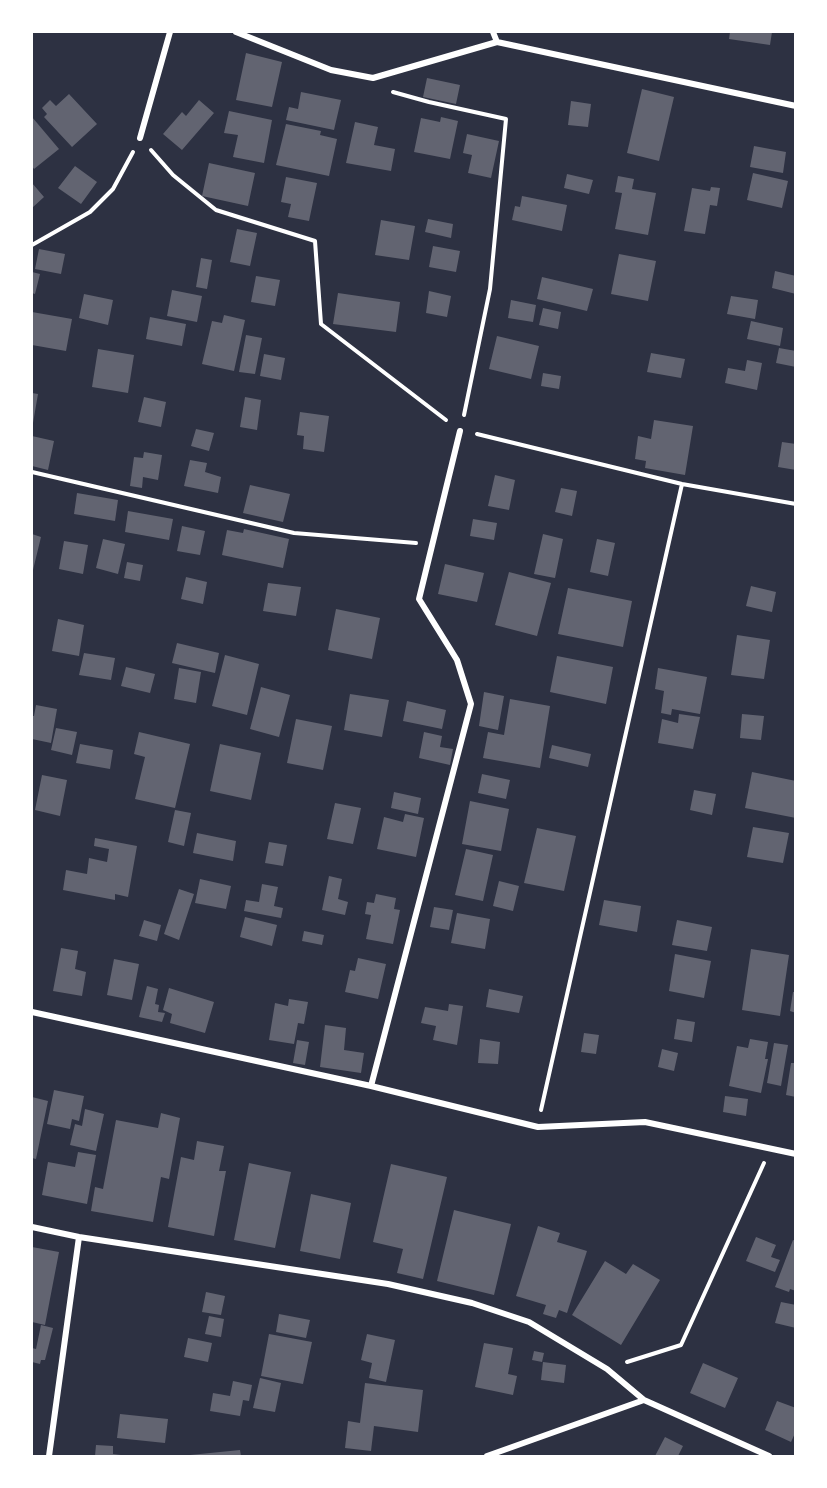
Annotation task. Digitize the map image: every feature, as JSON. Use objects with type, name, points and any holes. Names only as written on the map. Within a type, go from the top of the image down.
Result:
[{"type":"street","points":[[140,138],[170,32]]},
{"type":"street","points":[[236,32],[331,70],[373,78],[497,42],[795,106]]},
{"type":"street","points":[[493,32],[497,42]]},
{"type":"street","points":[[371,1086],[471,704],[456,660],[419,600],[460,430]]},
{"type":"street","points":[[32,1012],[371,1086],[538,1127],[645,1122],[795,1154]]},
{"type":"street","points":[[32,1227],[79,1237],[388,1284],[472,1303],[529,1322],[607,1369],[644,1400],[769,1456]]},
{"type":"street","points":[[49,1456],[79,1237]]},
{"type":"street","points":[[487,1456],[644,1400]]},
{"type":"path","points":[[373,78],[392,92],[506,119],[490,289],[460,430]]},
{"type":"path","points":[[32,245],[90,212],[113,189],[140,138],[173,175],[216,210],[315,241],[321,324],[460,430],[682,484],[795,504]]},
{"type":"path","points":[[32,472],[294,533],[432,545]]},
{"type":"path","points":[[538,1127],[682,484]]},
{"type":"path","points":[[607,1369],[681,1345],[771,1149]]},
{"type":"building","points":[[730,32],[772,32],[770,45],[729,39]]},
{"type":"building","points":[[246,53],[282,62],[272,107],[236,100]]},
{"type":"building","points":[[427,78],[460,85],[456,104],[423,97]]},
{"type":"building","points":[[642,89],[674,97],[659,161],[627,153]]},
{"type":"building","points":[[301,92],[341,100],[334,130],[286,120],[289,107],[298,109]]},
{"type":"building","points":[[69,94],[97,124],[72,147],[44,117],[47,114],[42,108],[50,100],[56,106]]},
{"type":"building","points":[[199,100],[214,113],[182,150],[163,134],[182,112],[186,116]]},
{"type":"building","points":[[571,101],[591,104],[588,127],[568,125]]},
{"type":"building","points":[[229,111],[272,120],[264,163],[233,157],[238,135],[224,133]]},
{"type":"building","points":[[32,117],[59,149],[34,169],[32,166]]},
{"type":"building","points":[[441,117],[458,121],[450,159],[414,152],[421,118],[440,122]]},
{"type":"building","points":[[355,122],[378,127],[374,145],[395,149],[391,171],[346,163]]},
{"type":"building","points":[[286,124],[321,131],[320,135],[337,139],[329,176],[276,165]]},
{"type":"building","points":[[467,134],[499,141],[491,178],[468,173],[472,155],[463,153]]},
{"type":"building","points":[[754,146],[786,152],[783,173],[750,167]]},
{"type":"building","points":[[209,163],[255,173],[248,206],[202,196]]},
{"type":"building","points":[[75,166],[97,182],[81,204],[58,188]]},
{"type":"building","points":[[753,173],[788,181],[782,208],[747,200]]},
{"type":"building","points":[[567,174],[593,180],[589,194],[564,188]]},
{"type":"building","points":[[618,176],[634,179],[632,189],[656,193],[648,235],[615,229],[622,193],[615,192]]},
{"type":"building","points":[[286,177],[317,183],[309,221],[288,217],[291,204],[281,202]]},
{"type":"building","points":[[32,183],[44,197],[32,208]]},
{"type":"building","points":[[711,187],[720,188],[717,206],[710,205],[705,234],[684,231],[692,188],[710,191]]},
{"type":"building","points":[[522,196],[567,205],[562,231],[512,220],[515,206],[520,207]]},
{"type":"building","points":[[428,219],[453,224],[451,238],[425,232]]},
{"type":"building","points":[[381,220],[415,226],[409,260],[375,255]]},
{"type":"building","points":[[237,229],[257,233],[250,266],[230,262]]},
{"type":"building","points":[[433,246],[460,251],[456,272],[429,267]]},
{"type":"building","points":[[39,249],[65,254],[61,274],[35,269]]},
{"type":"building","points":[[619,254],[656,261],[648,301],[611,294]]},
{"type":"building","points":[[201,258],[212,260],[207,289],[196,287]]},
{"type":"building","points":[[775,271],[796,276],[796,294],[772,288]]},
{"type":"building","points":[[32,272],[40,274],[35,294],[32,293]]},
{"type":"building","points":[[256,276],[280,280],[275,306],[251,302]]},
{"type":"building","points":[[542,277],[593,289],[587,311],[537,299]]},
{"type":"building","points":[[172,290],[202,296],[197,322],[167,316]]},
{"type":"building","points":[[429,291],[451,296],[447,317],[426,313]]},
{"type":"building","points":[[338,293],[400,302],[396,332],[333,324]]},
{"type":"building","points":[[84,294],[113,300],[108,325],[79,318]]},
{"type":"building","points":[[731,296],[758,300],[755,319],[727,314]]},
{"type":"building","points":[[511,300],[536,305],[533,322],[508,318]]},
{"type":"building","points":[[543,308],[561,312],[558,329],[539,325]]},
{"type":"building","points":[[32,312],[72,319],[66,351],[32,345]]},
{"type":"building","points":[[224,315],[245,320],[234,371],[202,364],[212,321],[222,323]]},
{"type":"building","points":[[150,317],[186,324],[182,346],[146,339]]},
{"type":"building","points":[[751,321],[783,328],[780,346],[747,339]]},
{"type":"building","points":[[246,335],[262,338],[255,374],[239,372]]},
{"type":"building","points":[[497,336],[539,346],[531,379],[489,369]]},
{"type":"building","points":[[779,348],[796,351],[796,367],[776,363]]},
{"type":"building","points":[[98,349],[134,355],[128,393],[92,387]]},
{"type":"building","points":[[651,353],[685,359],[681,378],[647,372]]},
{"type":"building","points":[[264,354],[285,358],[281,380],[260,376]]},
{"type":"building","points":[[747,360],[762,363],[757,390],[725,383],[728,368],[745,371]]},
{"type":"building","points":[[543,373],[561,376],[559,389],[541,386]]},
{"type":"building","points":[[32,393],[38,394],[33,423],[32,423]]},
{"type":"building","points":[[144,397],[166,402],[161,427],[138,422]]},
{"type":"building","points":[[245,397],[261,400],[257,430],[240,427]]},
{"type":"building","points":[[300,412],[329,416],[324,452],[303,449],[304,436],[297,435]]},
{"type":"building","points":[[654,420],[693,426],[685,475],[645,468],[646,461],[635,459],[638,436],[651,439]]},
{"type":"building","points":[[196,429],[214,433],[209,451],[191,446]]},
{"type":"building","points":[[32,436],[54,441],[48,470],[32,466]]},
{"type":"building","points":[[782,442],[796,444],[796,470],[778,467]]},
{"type":"building","points":[[144,452],[162,455],[158,480],[143,477],[142,488],[130,486],[134,457],[143,458]]},
{"type":"building","points":[[190,460],[207,463],[205,472],[221,477],[218,493],[184,486]]},
{"type":"building","points":[[495,475],[515,480],[509,510],[488,506]]},
{"type":"building","points":[[250,485],[290,494],[283,522],[243,513]]},
{"type":"building","points":[[561,488],[577,491],[572,516],[555,512]]},
{"type":"building","points":[[77,493],[118,500],[115,521],[74,514]]},
{"type":"building","points":[[128,511],[173,519],[169,540],[125,532]]},
{"type":"building","points":[[473,519],[497,523],[494,540],[470,536]]},
{"type":"building","points":[[182,526],[205,531],[200,555],[177,551]]},
{"type":"building","points":[[244,529],[289,539],[283,568],[222,555],[227,530],[243,533]]},
{"type":"building","points":[[32,534],[41,537],[33,570],[32,569]]},
{"type":"building","points":[[543,534],[563,539],[555,578],[534,574]]},
{"type":"building","points":[[103,539],[125,544],[118,574],[96,568]]},
{"type":"building","points":[[597,539],[615,543],[608,576],[590,572]]},
{"type":"building","points":[[64,541],[88,545],[83,574],[59,569]]},
{"type":"building","points":[[127,562],[143,565],[140,581],[124,578]]},
{"type":"building","points":[[445,564],[484,573],[477,602],[438,594]]},
{"type":"building","points":[[509,572],[551,583],[537,636],[495,625]]},
{"type":"building","points":[[186,577],[207,582],[203,604],[181,599]]},
{"type":"building","points":[[268,583],[301,587],[296,616],[263,611]]},
{"type":"building","points":[[751,586],[776,592],[772,612],[746,606]]},
{"type":"building","points":[[568,588],[632,601],[623,647],[558,634]]},
{"type":"building","points":[[336,609],[380,618],[372,659],[328,650]]},
{"type":"building","points":[[58,619],[84,625],[79,656],[52,651]]},
{"type":"building","points":[[737,635],[770,640],[764,679],[731,675]]},
{"type":"building","points":[[177,643],[219,653],[215,673],[172,663]]},
{"type":"building","points":[[84,653],[115,658],[111,680],[79,675]]},
{"type":"building","points":[[225,655],[259,664],[247,715],[212,706]]},
{"type":"building","points":[[557,656],[613,667],[606,704],[550,692]]},
{"type":"building","points":[[126,667],[155,674],[150,693],[121,686]]},
{"type":"building","points":[[179,668],[201,672],[196,703],[174,699]]},
{"type":"building","points":[[658,668],[707,677],[700,714],[672,709],[671,715],[661,713],[664,691],[655,689]]},
{"type":"building","points":[[261,687],[290,695],[279,737],[250,729]]},
{"type":"building","points":[[484,692],[504,696],[498,730],[479,726]]},
{"type":"building","points":[[350,694],[389,700],[382,737],[344,730]]},
{"type":"building","points":[[510,699],[550,706],[540,768],[483,758],[488,732],[504,735]]},
{"type":"building","points":[[407,701],[446,710],[442,729],[403,721]]},
{"type":"building","points":[[36,705],[57,709],[51,743],[32,739],[32,716],[34,716]]},
{"type":"building","points":[[679,714],[700,717],[693,749],[658,743],[662,719],[678,723]]},
{"type":"building","points":[[742,714],[764,716],[761,740],[740,738]]},
{"type":"building","points":[[296,719],[332,726],[323,770],[287,763]]},
{"type":"building","points":[[56,728],[77,732],[72,755],[51,750]]},
{"type":"building","points":[[139,732],[190,744],[175,808],[135,799],[145,757],[134,754]]},
{"type":"building","points":[[424,732],[442,736],[440,747],[453,749],[450,765],[419,758]]},
{"type":"building","points":[[80,744],[113,750],[110,769],[76,763]]},
{"type":"building","points":[[220,744],[261,753],[251,800],[210,791]]},
{"type":"building","points":[[552,745],[591,754],[588,767],[549,758]]},
{"type":"building","points":[[752,772],[796,781],[796,818],[745,808]]},
{"type":"building","points":[[482,774],[510,780],[506,799],[478,793]]},
{"type":"building","points":[[42,775],[67,780],[60,816],[35,810]]},
{"type":"building","points":[[694,790],[716,794],[712,815],[690,810]]},
{"type":"building","points":[[394,792],[421,798],[418,814],[391,808]]},
{"type":"building","points":[[470,801],[509,809],[501,851],[462,844]]},
{"type":"building","points":[[335,803],[361,808],[353,844],[327,839]]},
{"type":"building","points":[[175,810],[191,813],[184,846],[168,842]]},
{"type":"building","points":[[405,814],[424,818],[416,857],[377,849],[384,817],[403,822]]},
{"type":"building","points":[[753,827],[789,833],[783,863],[747,857]]},
{"type":"building","points":[[537,828],[576,836],[564,891],[524,883]]},
{"type":"building","points":[[197,833],[236,841],[233,861],[193,853]]},
{"type":"building","points":[[95,838],[137,846],[128,897],[115,894],[115,900],[63,890],[66,870],[87,874],[89,858],[107,862],[109,849],[94,846]]},
{"type":"building","points":[[269,842],[287,845],[283,866],[265,863]]},
{"type":"building","points":[[466,849],[493,855],[483,901],[455,895]]},
{"type":"building","points":[[329,876],[342,879],[338,899],[348,902],[345,915],[322,910]]},
{"type":"building","points":[[200,879],[231,886],[226,909],[195,903]]},
{"type":"building","points":[[499,881],[519,886],[513,911],[493,906]]},
{"type":"building","points":[[262,884],[278,887],[274,906],[283,908],[281,918],[244,911],[246,900],[259,902]]},
{"type":"building","points":[[179,889],[194,894],[179,940],[164,934]]},
{"type":"building","points":[[376,894],[396,898],[394,909],[400,910],[393,944],[366,939],[371,915],[365,914],[367,902],[374,903]]},
{"type":"building","points":[[604,900],[641,906],[637,932],[599,925]]},
{"type":"building","points":[[434,907],[453,910],[449,930],[430,927]]},
{"type":"building","points":[[457,913],[490,919],[485,949],[451,943]]},
{"type":"building","points":[[245,917],[277,925],[272,946],[240,937]]},
{"type":"building","points":[[144,920],[161,925],[157,941],[139,936]]},
{"type":"building","points":[[677,920],[712,927],[707,951],[672,945]]},
{"type":"building","points":[[304,931],[324,935],[322,945],[302,941]]},
{"type":"building","points":[[61,948],[78,951],[75,969],[86,972],[82,996],[53,991]]},
{"type":"building","points":[[751,949],[789,955],[780,1016],[742,1010]]},
{"type":"building","points":[[675,954],[711,961],[704,998],[669,991]]},
{"type":"building","points":[[358,958],[386,964],[378,999],[345,992],[350,970],[355,971]]},
{"type":"building","points":[[114,959],[139,964],[132,1000],[107,995]]},
{"type":"building","points":[[147,986],[158,989],[155,1004],[159,1005],[158,1012],[165,1013],[162,1022],[139,1017]]},
{"type":"building","points":[[169,988],[214,1002],[205,1033],[170,1023],[172,1014],[163,1010]]},
{"type":"building","points":[[489,989],[523,996],[519,1013],[486,1007]]},
{"type":"building","points":[[793,992],[796,992],[796,1013],[790,1011]]},
{"type":"building","points":[[289,999],[308,1002],[304,1024],[298,1023],[294,1044],[269,1040],[275,1003],[288,1006]]},
{"type":"building","points":[[449,1004],[463,1006],[457,1045],[433,1040],[436,1026],[421,1023],[425,1007],[448,1011]]},
{"type":"building","points":[[677,1019],[695,1022],[692,1042],[674,1039]]},
{"type":"building","points":[[325,1025],[346,1028],[344,1050],[364,1053],[361,1073],[320,1067]]},
{"type":"building","points":[[584,1033],[599,1035],[596,1054],[581,1052]]},
{"type":"building","points":[[480,1039],[500,1042],[498,1064],[478,1063]]},
{"type":"building","points":[[750,1039],[768,1042],[765,1059],[768,1059],[761,1093],[729,1086],[737,1046],[748,1048]]},
{"type":"building","points":[[297,1040],[309,1042],[305,1065],[293,1063]]},
{"type":"building","points":[[774,1043],[788,1045],[781,1086],[767,1083]]},
{"type":"building","points":[[662,1049],[678,1053],[674,1071],[658,1067]]},
{"type":"building","points":[[791,1063],[796,1063],[796,1097],[786,1095]]},
{"type":"building","points":[[54,1090],[84,1096],[79,1121],[72,1119],[70,1129],[47,1124]]},
{"type":"building","points":[[725,1096],[748,1099],[746,1116],[723,1112]]},
{"type":"building","points":[[32,1097],[48,1101],[36,1159],[32,1158]]},
{"type":"building","points":[[85,1109],[104,1114],[96,1151],[70,1145],[75,1124],[82,1126]]},
{"type":"building","points":[[161,1113],[180,1118],[169,1179],[161,1177],[153,1222],[91,1211],[95,1187],[103,1189],[116,1120],[158,1128]]},
{"type":"building","points":[[197,1141],[224,1146],[219,1171],[226,1171],[214,1236],[168,1227],[181,1157],[194,1160]]},
{"type":"building","points":[[78,1152],[96,1155],[87,1204],[42,1195],[48,1162],[75,1167]]},
{"type":"building","points":[[249,1163],[291,1172],[275,1248],[234,1240]]},
{"type":"building","points":[[391,1164],[447,1177],[423,1279],[397,1273],[403,1249],[373,1242]]},
{"type":"building","points":[[311,1194],[351,1203],[340,1259],[300,1251]]},
{"type":"building","points":[[454,1210],[511,1224],[494,1295],[437,1281]]},
{"type":"building","points":[[538,1226],[560,1233],[557,1242],[587,1251],[567,1313],[559,1310],[556,1318],[543,1314],[546,1305],[516,1296]]},
{"type":"building","points":[[756,1237],[776,1245],[771,1257],[780,1260],[775,1272],[746,1261]]},
{"type":"building","points":[[793,1240],[796,1241],[796,1291],[790,1289],[789,1292],[775,1287]]},
{"type":"building","points":[[32,1247],[59,1252],[45,1325],[32,1322]]},
{"type":"building","points":[[605,1261],[626,1274],[633,1264],[660,1280],[621,1345],[572,1315]]},
{"type":"building","points":[[206,1292],[225,1296],[221,1315],[202,1312]]},
{"type":"building","points":[[781,1302],[796,1305],[796,1328],[775,1323]]},
{"type":"building","points":[[279,1314],[310,1320],[306,1338],[276,1332]]},
{"type":"building","points":[[209,1316],[224,1319],[221,1337],[205,1334]]},
{"type":"building","points":[[41,1325],[53,1328],[45,1360],[41,1360],[40,1364],[32,1362],[32,1348],[36,1349]]},
{"type":"building","points":[[269,1334],[312,1342],[303,1384],[261,1376]]},
{"type":"building","points":[[367,1334],[395,1340],[386,1382],[369,1378],[372,1363],[361,1360]]},
{"type":"building","points":[[188,1338],[212,1343],[208,1362],[184,1357]]},
{"type":"building","points":[[484,1343],[513,1348],[508,1374],[517,1376],[513,1395],[475,1387]]},
{"type":"building","points":[[534,1351],[544,1353],[542,1362],[532,1360]]},
{"type":"building","points":[[543,1362],[566,1365],[564,1383],[541,1380]]},
{"type":"building","points":[[703,1363],[738,1378],[725,1408],[690,1393]]},
{"type":"building","points":[[260,1378],[281,1383],[275,1412],[253,1408]]},
{"type":"building","points":[[233,1381],[252,1385],[249,1401],[243,1400],[240,1416],[210,1411],[213,1393],[230,1396]]},
{"type":"building","points":[[365,1383],[423,1390],[418,1432],[374,1426],[371,1451],[345,1448],[348,1421],[360,1423]]},
{"type":"building","points":[[777,1401],[796,1408],[796,1431],[791,1442],[765,1430]]},
{"type":"building","points":[[120,1414],[168,1419],[165,1443],[117,1438]]},
{"type":"building","points":[[665,1437],[683,1446],[678,1456],[655,1456]]},
{"type":"building","points":[[96,1445],[113,1446],[113,1454],[121,1456],[95,1456]]},
{"type":"building","points":[[240,1450],[241,1456],[190,1456],[190,1455]]}]
